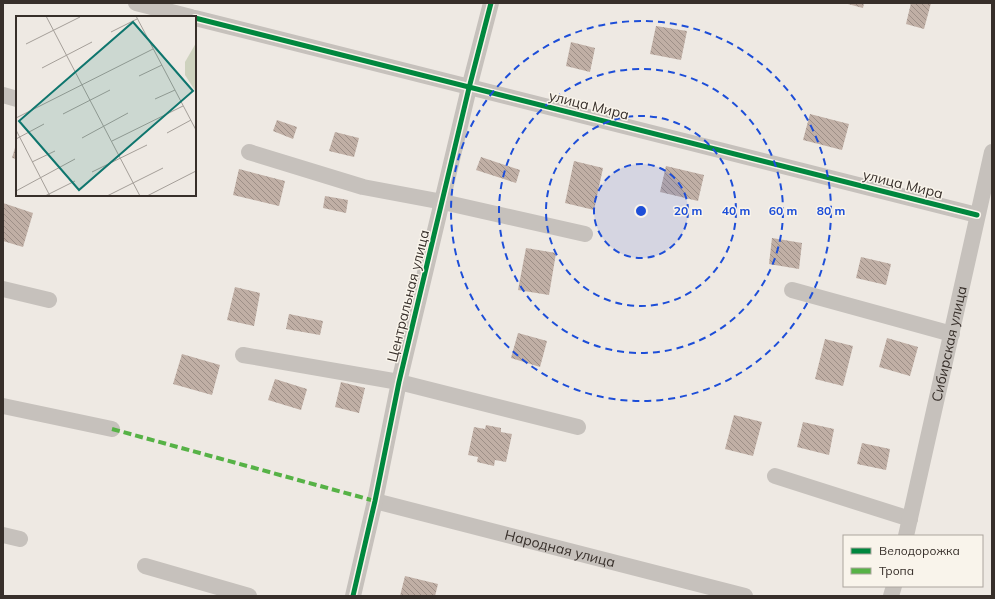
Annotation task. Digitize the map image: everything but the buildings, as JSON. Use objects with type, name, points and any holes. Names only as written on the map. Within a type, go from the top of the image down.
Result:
[{"type":"street","points":[[136,3],[187,16]]},
{"type":"street","name":"Центральная улица","points":[[353,596],[375,501],[399,382],[491,3]]},
{"type":"street","name":"улица Мира","points":[[196,18],[977,215]]},
{"type":"street","points":[[3,95],[16,98]]},
{"type":"street","points":[[249,152],[363,187],[443,202],[585,234]]},
{"type":"street","name":"Сибирская улица","points":[[906,535],[992,152]]},
{"type":"street","points":[[3,289],[49,300]]},
{"type":"street","points":[[792,290],[952,334]]},
{"type":"street","points":[[242,354],[399,382],[578,427]]},
{"type":"street","points":[[3,406],[112,429]]},
{"type":"street","points":[[775,476],[910,520]]},
{"type":"street","name":"Народная улица","points":[[375,501],[745,596]]},
{"type":"street","points":[[3,535],[20,539]]},
{"type":"street","points":[[144,566],[249,596]]},
{"type":"marked path","points":[[112,429],[375,501]]},
{"type":"cycle path","points":[[353,596],[375,501],[399,382],[469,88],[491,3]]},
{"type":"cycle path","points":[[196,18],[977,215]]}]
